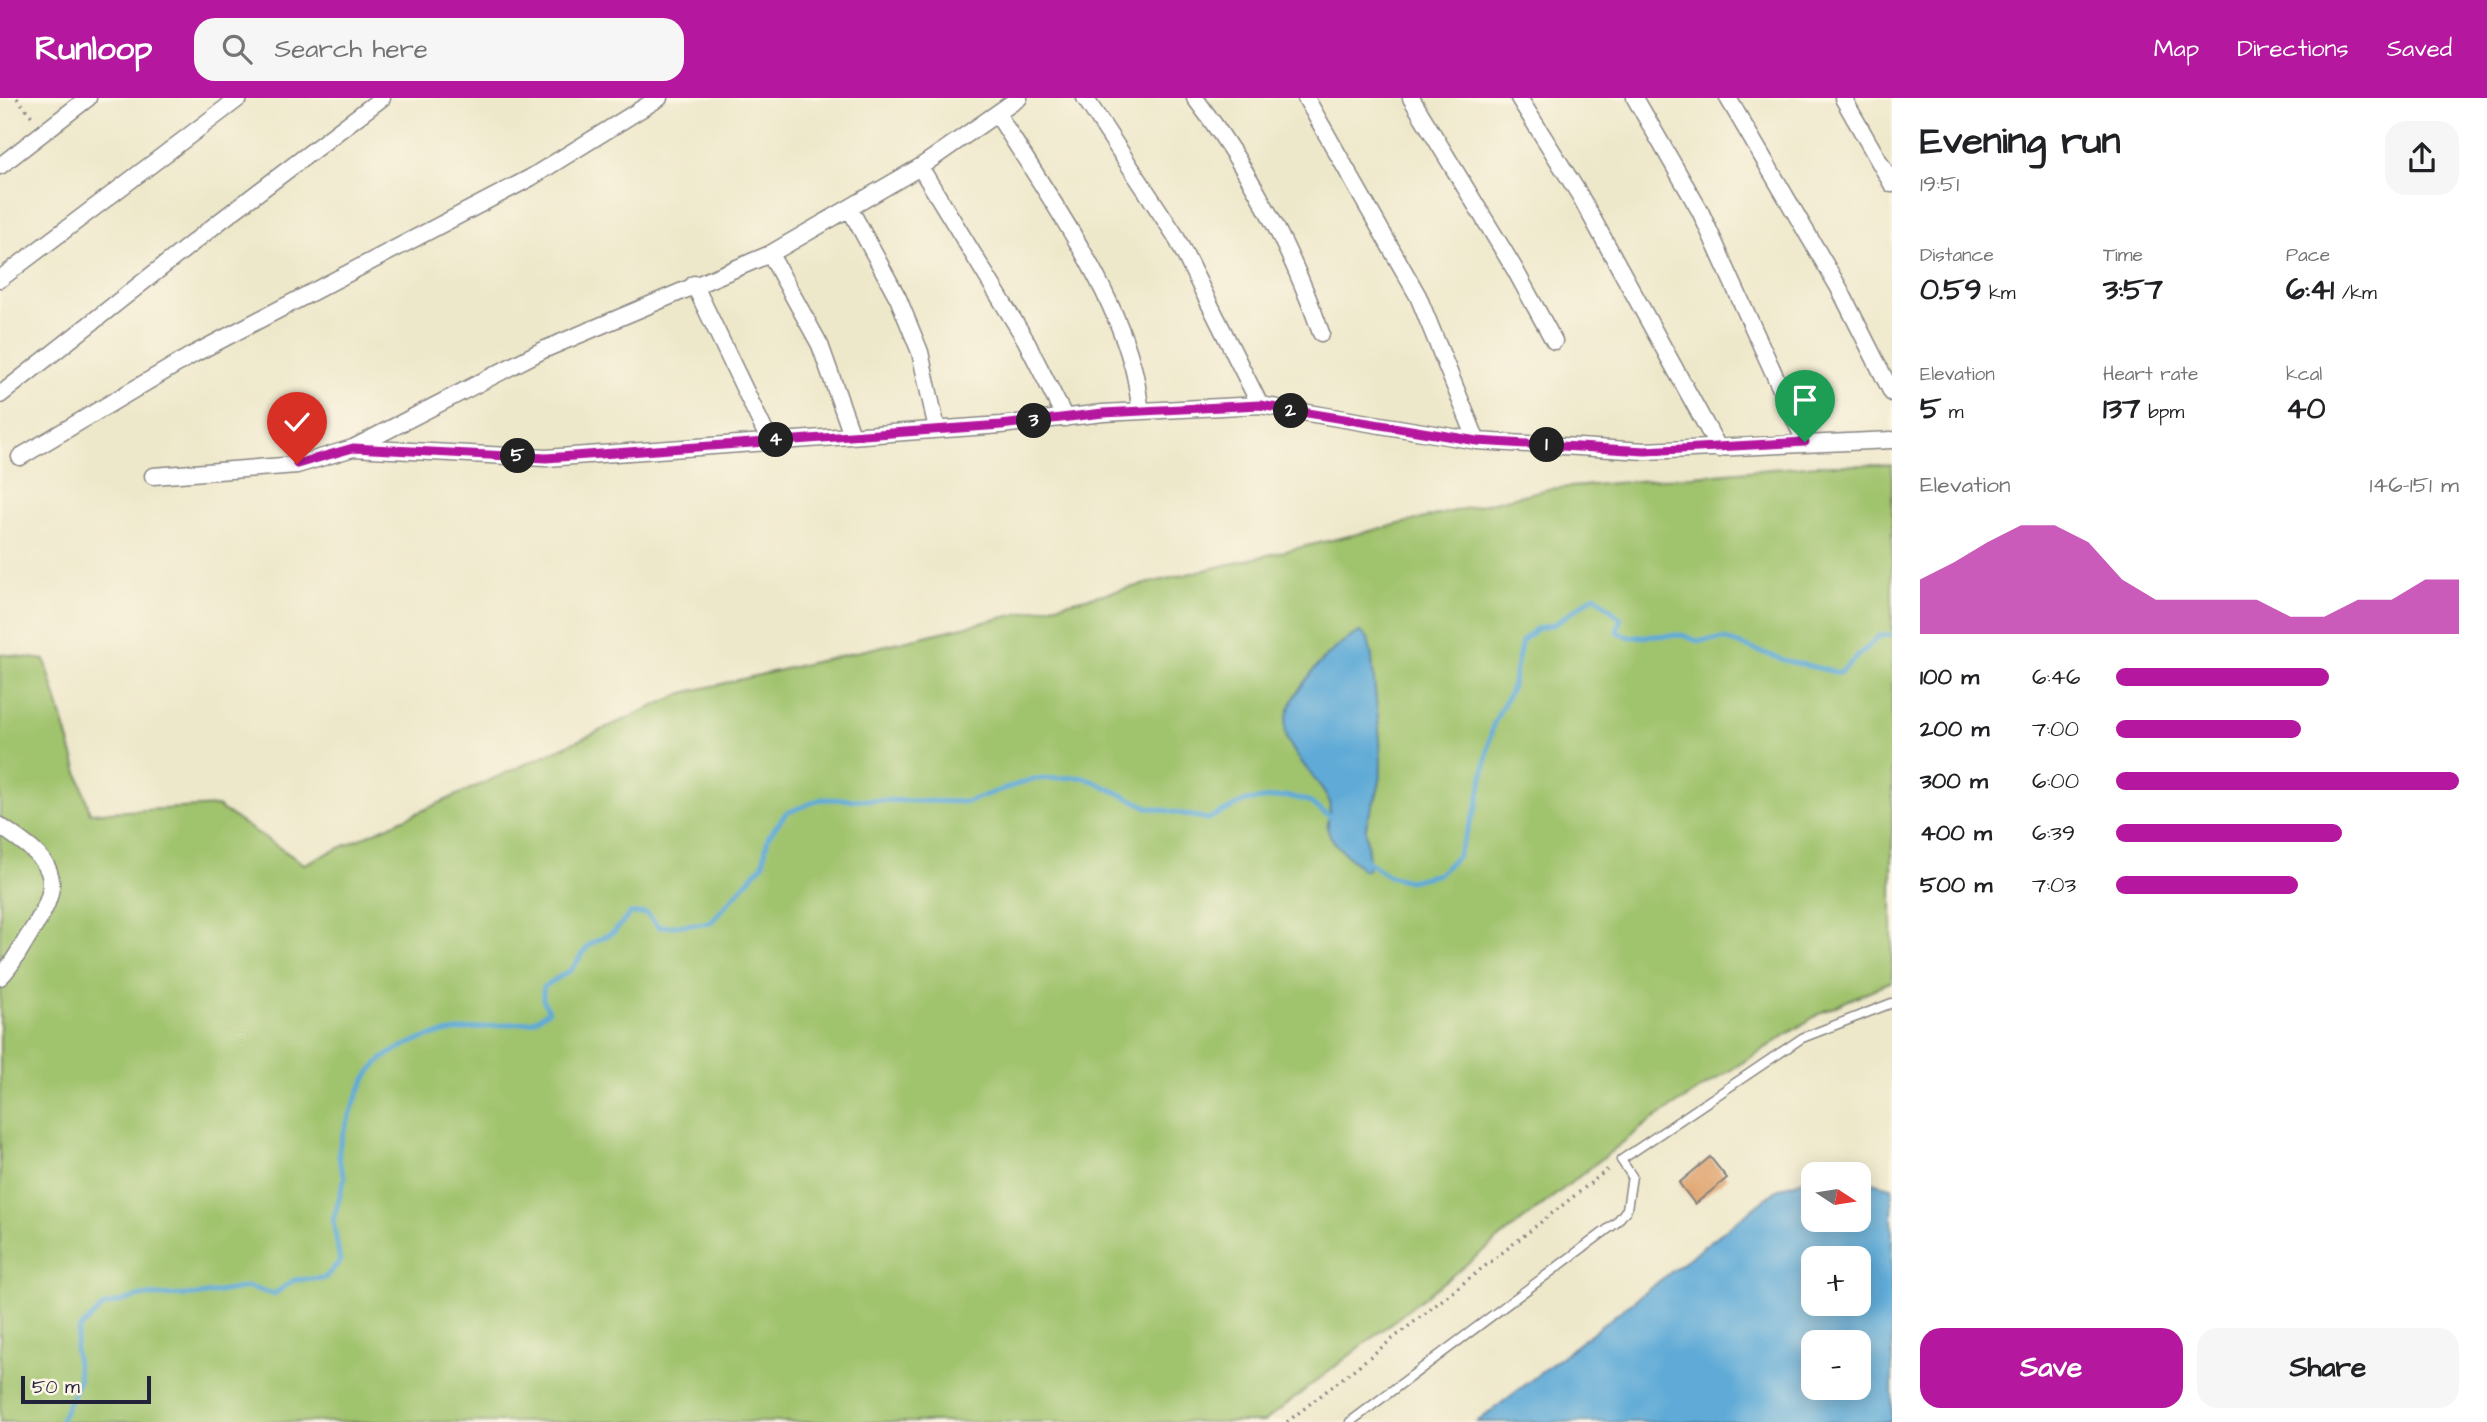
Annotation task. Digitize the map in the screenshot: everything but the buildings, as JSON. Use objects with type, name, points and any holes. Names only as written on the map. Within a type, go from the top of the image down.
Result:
[{"type":"street","points":[[0,166],[88,98]]},
{"type":"street","points":[[0,279],[239,98]]},
{"type":"street","points":[[0,395],[219,222],[382,98]]},
{"type":"street","points":[[20,457],[192,355],[530,178],[659,98]]},
{"type":"street","points":[[153,476],[297,464],[353,448],[543,350],[770,254],[920,167],[1019,98]]},
{"type":"street","points":[[1085,98],[1175,234],[1260,405]]},
{"type":"street","points":[[1195,98],[1219,130],[1301,274],[1321,333]]},
{"type":"street","points":[[1306,98],[1418,296],[1477,441]]},
{"type":"street","points":[[1411,98],[1514,268],[1554,341]]},
{"type":"street","points":[[1519,98],[1598,228],[1719,449]]},
{"type":"street","points":[[1635,98],[1700,211],[1805,442]]},
{"type":"street","points":[[1728,98],[1839,288],[1892,393]]},
{"type":"street","points":[[1843,98],[1892,184]]},
{"type":"street","points":[[998,115],[1077,244],[1118,324],[1133,365],[1141,411]]},
{"type":"street","points":[[920,167],[1025,339],[1065,418]]},
{"type":"street","points":[[850,209],[898,298],[920,352],[937,429]]},
{"type":"street","points":[[770,254],[820,345],[852,435]]},
{"type":"street","points":[[694,284],[769,440]]},
{"type":"street","points":[[353,448],[546,458],[1141,411],[1260,405],[1477,441],[1645,451],[1892,440]]},
{"type":"street","points":[[0,826],[40,853],[52,876],[47,909],[0,977]]},
{"type":"lane","points":[[1350,1422],[1616,1223],[1627,1209],[1632,1176],[1620,1160],[1802,1038],[1892,1003]]},
{"type":"path","points":[[17,98],[44,132]]},
{"type":"path","points":[[1287,1422],[1620,1160]]},
{"type":"green space","points":[[1817,465],[1892,465],[1892,981],[1822,1012],[1649,1122],[1264,1422],[0,1422],[0,654],[45,660],[90,813],[217,806],[304,864],[683,693],[1548,489]]},
{"type":"water","points":[[1360,632],[1368,638],[1372,657],[1381,754],[1379,787],[1366,827],[1368,870],[1363,870],[1330,836],[1328,798],[1292,749],[1285,727],[1288,711],[1307,678],[1334,650]]},
{"type":"water","points":[[1801,1181],[1801,1232],[1871,1232],[1871,1182],[1892,1187],[1892,1422],[1477,1422],[1777,1190]]},
{"type":"waterway","points":[[1365,860],[1389,876],[1409,881],[1438,874],[1457,857],[1477,806],[1493,725],[1512,687],[1522,641],[1536,629],[1555,624],[1595,595],[1621,619],[1617,632],[1630,637],[1682,635],[1698,641],[1724,639],[1787,661],[1840,673],[1879,636],[1892,635]]},
{"type":"waterway","points":[[60,1422],[79,1381],[75,1349],[79,1329],[104,1306],[141,1296],[200,1295],[248,1287],[274,1294],[294,1280],[325,1278],[340,1261],[333,1221],[345,1177],[339,1160],[341,1139],[361,1088],[378,1063],[394,1051],[432,1036],[533,1021],[549,1011],[543,1000],[543,987],[571,970],[590,944],[614,932],[630,914],[646,913],[659,927],[710,923],[763,864],[768,837],[786,813],[822,799],[966,802],[1033,779],[1084,777],[1148,807],[1208,819],[1246,801],[1288,796],[1308,801],[1333,819]]},
{"type":"route","points":[[297,464],[353,448],[546,458],[1001,425],[1103,413],[1260,405],[1477,441],[1645,451],[1719,449],[1805,442]]}]
